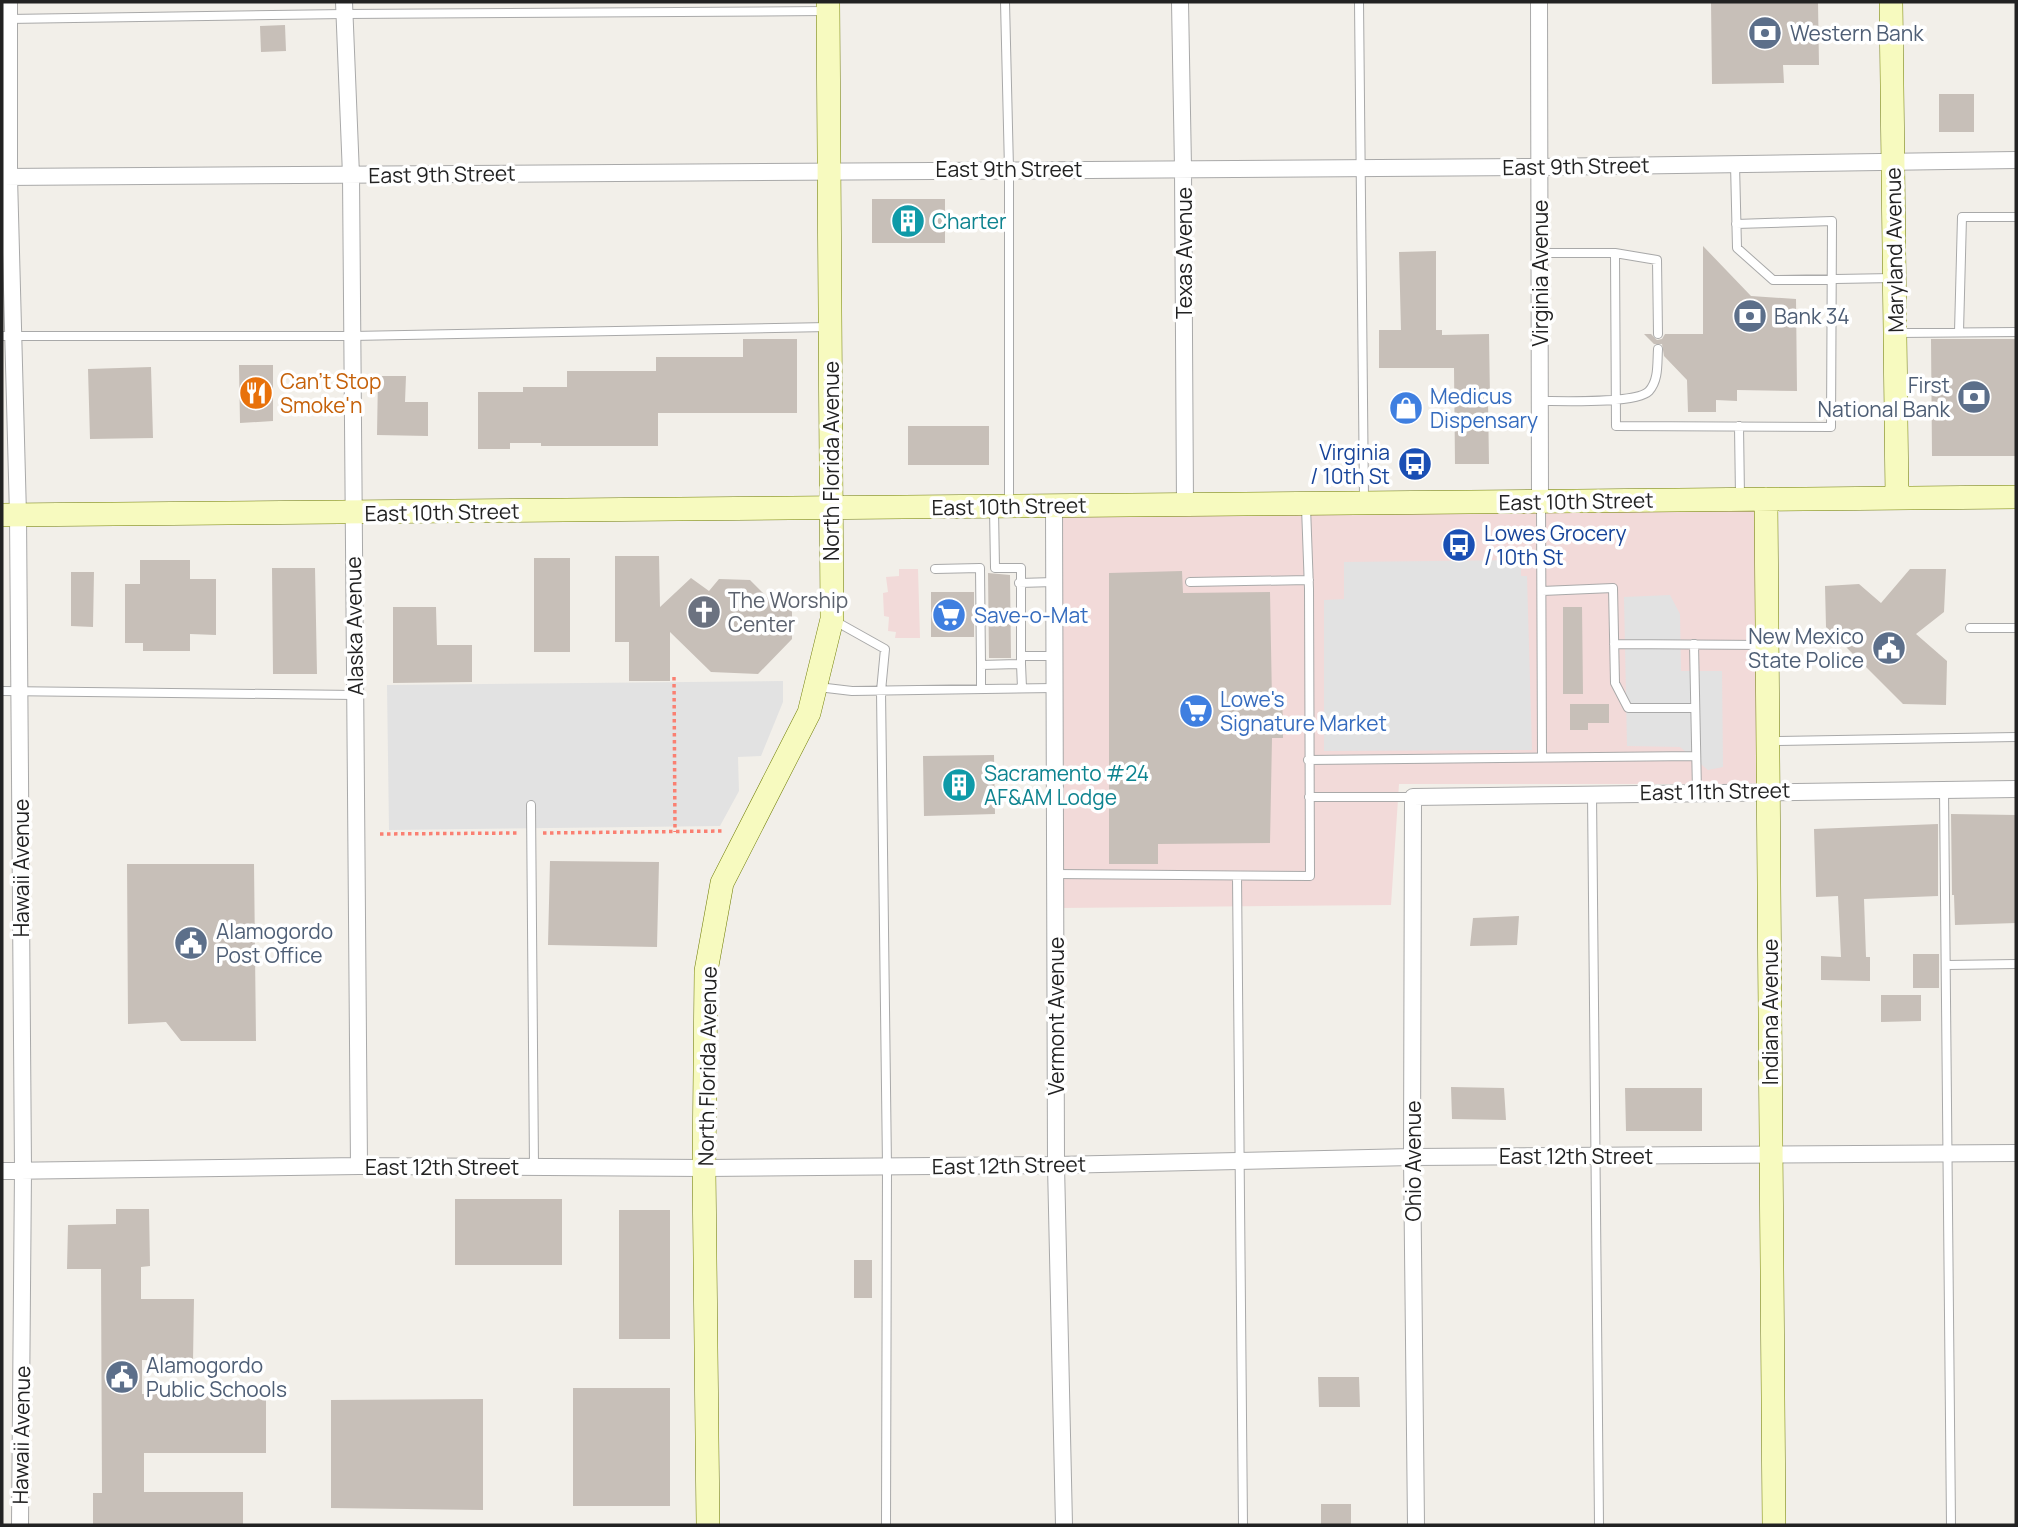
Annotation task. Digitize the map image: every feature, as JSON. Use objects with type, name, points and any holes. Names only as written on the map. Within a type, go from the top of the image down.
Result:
[{"type":"main road","name":"Maryland Avenue","points":[[1891,2],[1897,498]]},
{"type":"main road","name":"North Florida Avenue","points":[[708,1525],[704,1168],[706,971],[722,883],[809,713],[832,619],[828,7]]},
{"type":"main road","name":"East 10th Street","points":[[10,515],[2016,497]]},
{"type":"main road","name":"Indiana Avenue","points":[[1766,499],[1774,1525]]},
{"type":"street","name":"Hawaii Avenue","points":[[9,2],[5,19],[5,177],[10,515],[19,691],[23,1170],[20,1525]]},
{"type":"street","name":"Texas Avenue","points":[[1180,2],[1185,505]]},
{"type":"street","name":"Virginia Avenue","points":[[1539,2],[1541,502]]},
{"type":"street","name":"Alaska Avenue","points":[[344,8],[351,175],[359,1166]]},
{"type":"street","name":"East 9th Street","points":[[5,177],[1539,167],[2016,160]]},
{"type":"street","name":"Vermont Avenue","points":[[1054,506],[1056,1165],[1064,1525]]},
{"type":"street","name":"East 11th Street","points":[[1413,797],[1768,790],[2016,789]]},
{"type":"street","name":"Ohio Avenue","points":[[1413,797],[1412,1157],[1416,1525]]},
{"type":"street","name":"East 12th Street","points":[[2,1171],[359,1166],[887,1167],[1412,1157],[2016,1153]]},
{"type":"lane","points":[[995,568],[1002,506],[1009,169],[1005,2]]},
{"type":"lane","points":[[1359,2],[1364,503]]},
{"type":"lane","points":[[5,19],[344,8],[828,7]]},
{"type":"lane","points":[[1735,164],[1737,248],[1773,280],[1894,278]]},
{"type":"lane","points":[[1959,332],[1962,217],[2016,217]]},
{"type":"lane","points":[[1615,253],[1616,426],[1831,427],[1832,221],[1736,223]]},
{"type":"lane","points":[[1539,253],[1615,253],[1657,260],[1658,334]]},
{"type":"lane","points":[[8,336],[352,336],[831,327]]},
{"type":"lane","points":[[1895,333],[2016,332]]},
{"type":"lane","points":[[1540,401],[1633,399],[1647,393],[1656,380],[1658,349]]},
{"type":"lane","points":[[1739,426],[1740,500]]},
{"type":"lane","points":[[1541,502],[1542,757]]},
{"type":"lane","points":[[1055,874],[1310,876],[1309,580],[1306,503]]},
{"type":"lane","points":[[980,568],[984,596],[981,689]]},
{"type":"lane","points":[[935,569],[1020,568],[1015,596],[1015,618],[1022,688]]},
{"type":"lane","points":[[1190,582],[1309,580]]},
{"type":"lane","points":[[1019,583],[1054,582]]},
{"type":"lane","points":[[1542,591],[1613,588],[1615,684],[1628,708],[1695,708]]},
{"type":"lane","points":[[832,619],[886,649],[881,691],[887,1167],[886,1525]]},
{"type":"lane","points":[[1970,628],[2016,628]]},
{"type":"lane","points":[[1615,644],[1767,645]]},
{"type":"lane","points":[[1694,644],[1697,792]]},
{"type":"lane","points":[[981,665],[1054,656]]},
{"type":"lane","points":[[815,687],[852,691],[1055,688]]},
{"type":"lane","points":[[2,691],[355,695]]},
{"type":"lane","points":[[1768,741],[2016,737]]},
{"type":"lane","points":[[1308,760],[1696,755]]},
{"type":"lane","points":[[1944,789],[1950,1154],[1951,1525]]},
{"type":"lane","points":[[1592,793],[1599,1525]]},
{"type":"lane","points":[[1309,797],[1413,797]]},
{"type":"lane","points":[[531,805],[534,1167]]},
{"type":"lane","points":[[1237,876],[1244,1525]]},
{"type":"lane","points":[[1947,965],[2016,964]]},
{"type":"path","points":[[674,677],[675,832]]},
{"type":"path","points":[[380,834],[723,831]]},
{"type":"shaded area","points":[[1761,508],[1763,784],[1399,784],[1391,905],[1060,908],[1060,512]]},
{"type":"shaded area","points":[[1521,560],[1521,576],[1527,576],[1532,750],[1324,751],[1324,600],[1344,599],[1344,562]]},
{"type":"shaded area","points":[[899,569],[918,569],[920,638],[895,638],[896,632],[888,631],[889,617],[884,616],[883,593],[888,592],[886,577],[899,576]]},
{"type":"shaded area","points":[[1670,595],[1680,614],[1681,671],[1722,671],[1723,767],[1708,770],[1680,747],[1627,746],[1624,597]]},
{"type":"shaded area","points":[[783,681],[783,702],[761,756],[738,757],[739,791],[720,826],[389,830],[387,685]]},
{"type":"building","name":"Western Bank","points":[[1711,2],[1818,2],[1819,65],[1783,65],[1784,83],[1712,84]]},
{"type":"building","points":[[285,25],[286,51],[261,52],[260,26]]},
{"type":"building","points":[[1939,94],[1974,94],[1974,132],[1939,132]]},
{"type":"building","name":"Charter","points":[[872,199],[945,199],[945,243],[872,243]]},
{"type":"building","name":"Bank 34","points":[[1703,246],[1751,296],[1796,299],[1797,391],[1737,390],[1737,401],[1716,400],[1716,412],[1688,412],[1687,380],[1664,356],[1662,344],[1654,344],[1644,334],[1651,334],[1657,340],[1662,339],[1665,334],[1703,334]]},
{"type":"building","points":[[1436,251],[1436,330],[1442,330],[1442,335],[1489,334],[1489,464],[1455,464],[1454,368],[1379,368],[1379,330],[1401,330],[1399,252]]},
{"type":"building","points":[[743,339],[797,339],[797,413],[658,413],[658,446],[541,446],[541,443],[510,443],[510,449],[478,449],[478,392],[523,392],[523,387],[567,387],[567,371],[656,371],[656,357],[743,357]]},
{"type":"building","name":"First National Bank","points":[[1931,339],[2016,339],[2016,456],[1932,456]]},
{"type":"building","name":"Can't Stop Smoke'n","points":[[239,365],[273,365],[273,421],[240,423]]},
{"type":"building","points":[[151,367],[153,438],[90,439],[88,369]]},
{"type":"building","points":[[378,376],[406,376],[405,402],[428,402],[428,436],[377,435]]},
{"type":"building","points":[[908,426],[989,426],[989,465],[908,465]]},
{"type":"building","name":"The Worship Center","points":[[615,556],[659,556],[660,607],[691,578],[709,591],[719,579],[750,580],[769,599],[792,599],[792,639],[758,674],[711,672],[670,632],[670,681],[629,681],[629,642],[615,642]]},
{"type":"building","points":[[534,558],[570,558],[570,652],[534,652]]},
{"type":"building","points":[[140,560],[190,560],[190,579],[216,579],[216,635],[190,634],[190,651],[143,651],[143,643],[125,643],[125,584],[140,584]]},
{"type":"building","points":[[272,568],[315,568],[317,674],[273,674]]},
{"type":"building","name":"New Mexico State Police","points":[[1910,569],[1946,569],[1944,612],[1916,634],[1947,661],[1946,705],[1903,704],[1826,627],[1825,586],[1859,584],[1881,603]]},
{"type":"building","name":"Lowe's Signature Market","points":[[1182,571],[1183,593],[1270,592],[1272,701],[1282,702],[1283,738],[1272,738],[1270,843],[1158,844],[1158,864],[1109,864],[1109,573]]},
{"type":"building","points":[[71,572],[94,572],[93,627],[71,626]]},
{"type":"building","name":"Save-o-Mat","points":[[988,573],[1010,575],[1011,658],[989,658]]},
{"type":"building","name":"Save-o-Mat","points":[[931,592],[974,592],[974,637],[931,637]]},
{"type":"building","points":[[393,607],[436,607],[437,645],[472,645],[472,682],[393,683]]},
{"type":"building","points":[[1563,607],[1582,607],[1583,694],[1563,694]]},
{"type":"building","points":[[1570,704],[1609,704],[1609,723],[1588,723],[1588,730],[1570,730]]},
{"type":"building","name":"Sacramento #24 AF&AM Lodge","points":[[994,755],[995,814],[924,816],[923,756]]},
{"type":"building","points":[[1951,814],[2016,815],[2016,923],[1955,925]]},
{"type":"building","points":[[1938,824],[1938,896],[1864,899],[1866,957],[1870,957],[1870,981],[1821,980],[1821,956],[1841,957],[1838,896],[1816,897],[1814,829]]},
{"type":"building","points":[[550,861],[659,862],[657,947],[548,945]]},
{"type":"building","name":"Alamogordo Post Office","points":[[127,864],[254,864],[256,1041],[181,1041],[166,1022],[128,1024]]},
{"type":"building","points":[[1519,916],[1517,945],[1470,946],[1473,918]]},
{"type":"building","points":[[1913,954],[1939,954],[1939,988],[1913,988]]},
{"type":"building","points":[[1881,995],[1921,995],[1921,1021],[1881,1022]]},
{"type":"building","points":[[1451,1087],[1504,1088],[1506,1120],[1452,1119]]},
{"type":"building","points":[[1625,1088],[1702,1088],[1702,1131],[1626,1131]]},
{"type":"building","points":[[455,1199],[562,1199],[562,1265],[455,1265]]},
{"type":"building","name":"Alamogordo Public Schools","points":[[116,1209],[149,1209],[150,1266],[141,1267],[141,1299],[194,1299],[193,1361],[142,1360],[142,1394],[266,1394],[266,1453],[144,1453],[144,1492],[243,1492],[243,1525],[93,1525],[93,1493],[102,1493],[101,1269],[67,1269],[68,1225],[116,1224]]},
{"type":"building","points":[[619,1210],[670,1210],[670,1339],[619,1339]]},
{"type":"building","points":[[854,1260],[872,1260],[872,1298],[854,1298]]},
{"type":"building","points":[[1318,1377],[1359,1377],[1360,1407],[1319,1407]]},
{"type":"building","points":[[573,1388],[670,1388],[670,1506],[573,1506]]},
{"type":"building","points":[[483,1399],[483,1510],[331,1508],[331,1400]]},
{"type":"building","points":[[1321,1504],[1351,1504],[1351,1525],[1321,1525]]},
{"type":"place","name":"Western Bank","points":[[1765,33]]},
{"type":"place","name":"Charter","points":[[908,221]]},
{"type":"place","name":"Bank 34","points":[[1750,316]]},
{"type":"place","name":"Can't Stop Smoke'n","points":[[256,393]]},
{"type":"place","name":"First National Bank","points":[[1974,397]]},
{"type":"place","name":"Medicus Dispensary","points":[[1406,408]]},
{"type":"place","name":"Virginia / 10th St","points":[[1415,464]]},
{"type":"place","name":"Lowes Grocery / 10th St","points":[[1459,545]]},
{"type":"place","name":"The Worship Center","points":[[704,612]]},
{"type":"place","name":"Save-o-Mat","points":[[949,615]]},
{"type":"place","name":"New Mexico State Police","points":[[1889,648]]},
{"type":"place","name":"Lowe's Signature Market","points":[[1196,711]]},
{"type":"place","name":"Sacramento #24 AF&AM Lodge","points":[[959,785]]},
{"type":"place","name":"Alamogordo Post Office","points":[[191,943]]},
{"type":"place","name":"Alamogordo Public Schools","points":[[122,1377]]}]
